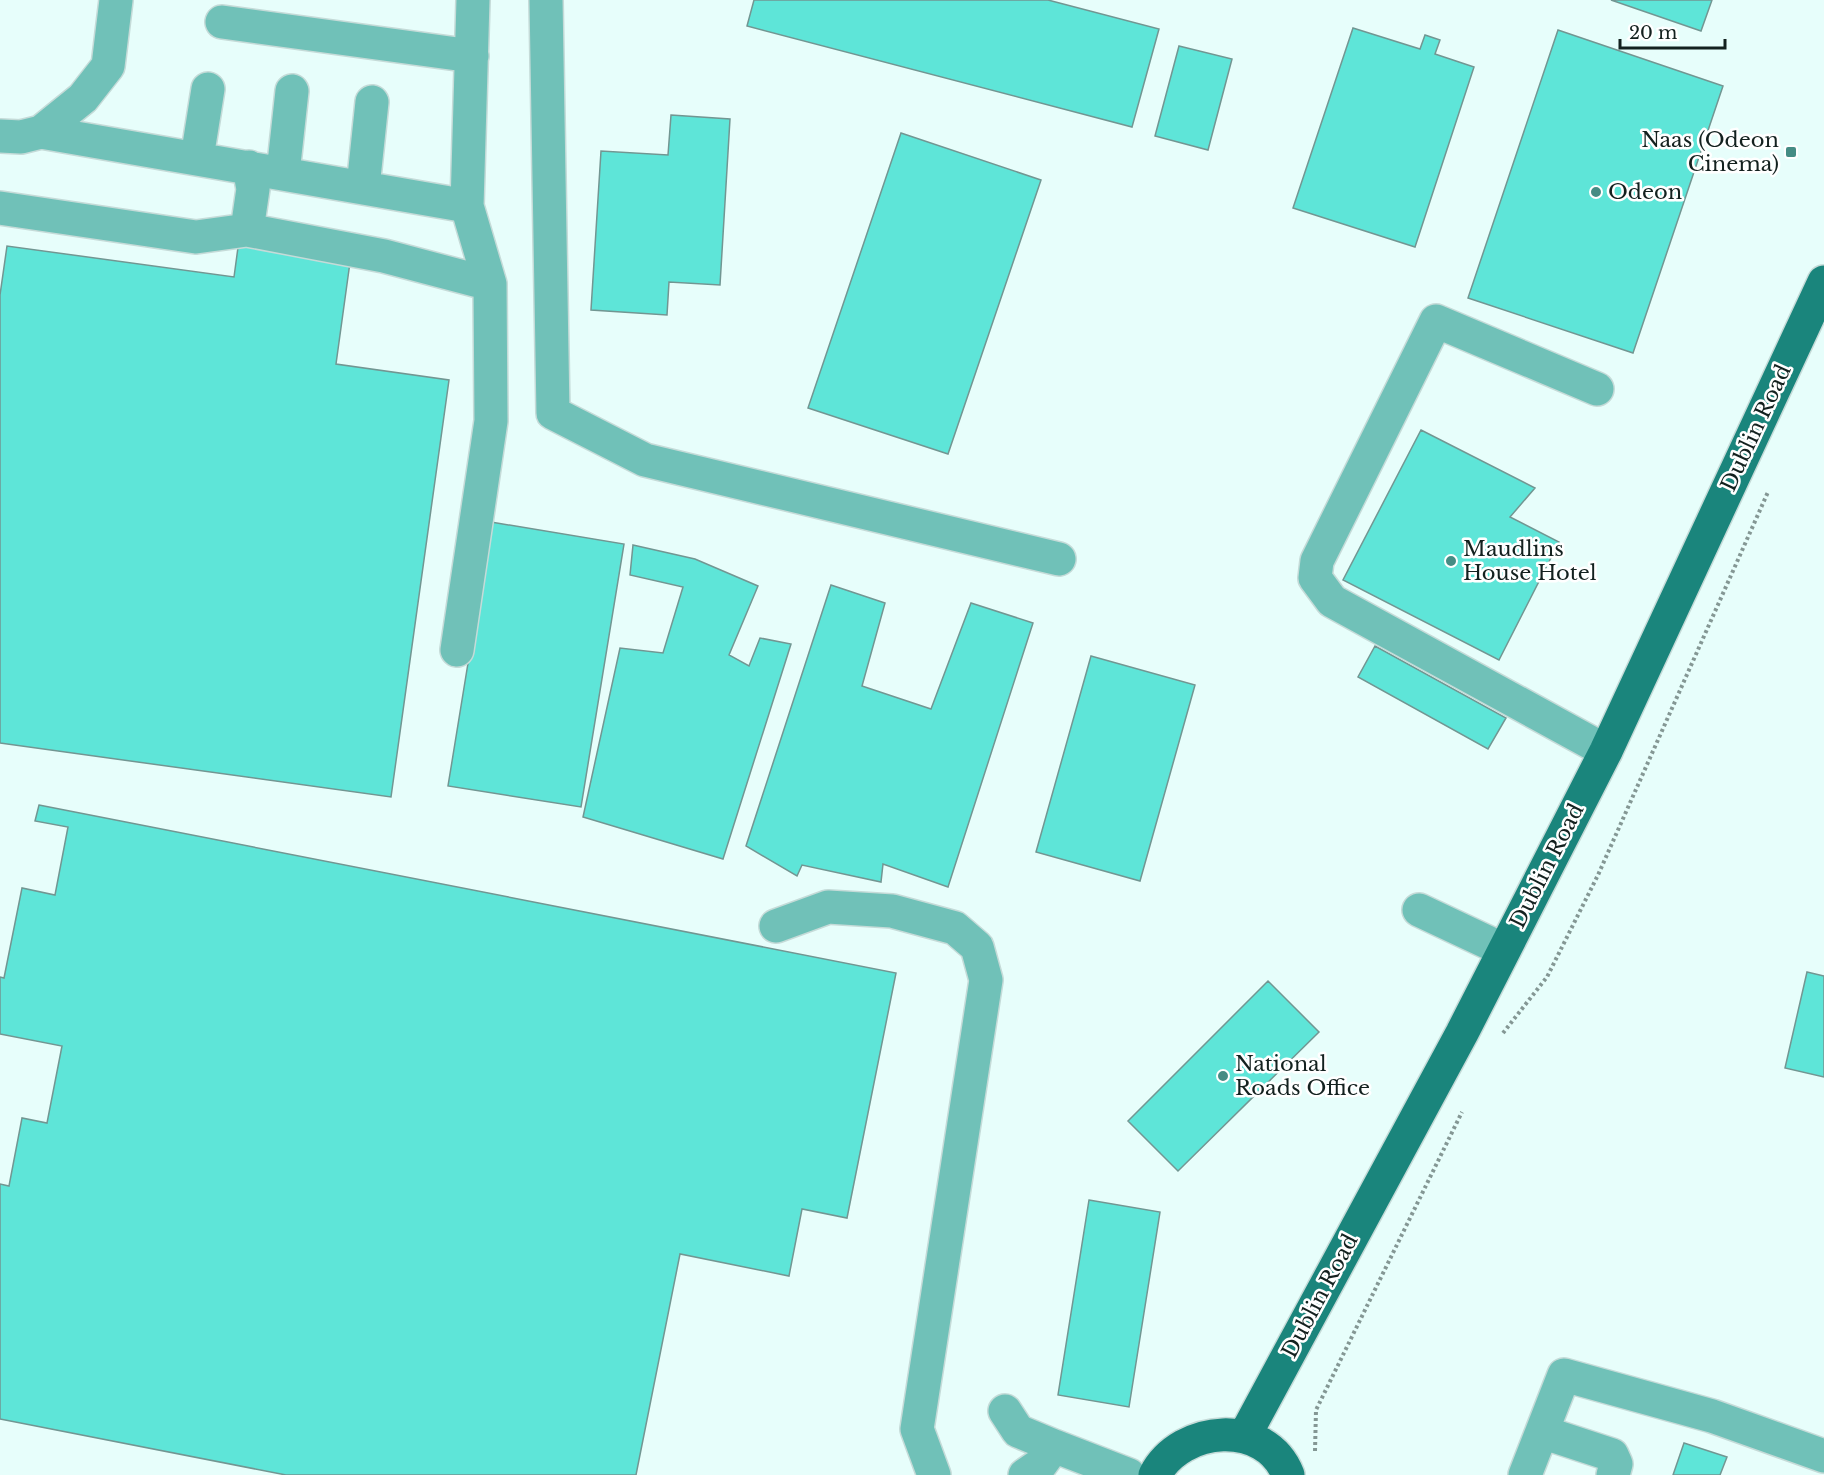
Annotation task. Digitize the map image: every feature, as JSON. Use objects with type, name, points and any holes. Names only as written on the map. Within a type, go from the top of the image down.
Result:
[{"type":"main road","name":"Dublin Road","points":[[1244,1437],[1504,950],[1606,751],[1824,282]]},
{"type":"main road","points":[[1155,1475],[1174,1450],[1193,1439],[1214,1434],[1244,1437],[1270,1451],[1288,1475]]},
{"type":"lane","points":[[41,132],[83,98],[108,66],[117,0]]},
{"type":"lane","points":[[457,650],[491,421],[490,284],[467,206],[473,0]]},
{"type":"lane","points":[[546,0],[553,413],[645,460],[1059,559]]},
{"type":"lane","points":[[222,22],[472,56]]},
{"type":"lane","points":[[197,158],[208,89]]},
{"type":"lane","points":[[283,173],[292,90]]},
{"type":"lane","points":[[363,188],[372,102]]},
{"type":"lane","points":[[0,136],[21,137],[41,132],[467,206]]},
{"type":"lane","points":[[247,230],[253,189],[249,167]]},
{"type":"lane","points":[[0,208],[196,237],[247,230],[384,256],[490,284]]},
{"type":"lane","points":[[1597,389],[1436,321],[1317,561],[1315,578],[1332,601],[1606,751]]},
{"type":"lane","points":[[777,926],[828,907],[892,911],[955,928],[977,947],[986,980],[917,1429],[934,1475]]},
{"type":"lane","points":[[1419,910],[1504,950]]},
{"type":"lane","points":[[1525,1475],[1564,1375],[1712,1416],[1824,1456]]},
{"type":"lane","points":[[1005,1411],[1018,1431],[1129,1475]]},
{"type":"lane","points":[[1542,1432],[1612,1455],[1616,1464],[1613,1475]]},
{"type":"lane","points":[[1025,1475],[1041,1464],[1054,1446]]},
{"type":"path","points":[[1503,1034],[1547,977],[1598,875],[1771,484]]},
{"type":"path","points":[[1315,1457],[1316,1410],[1466,1106]]},
{"type":"building","points":[[754,0],[1048,0],[1159,29],[1132,127],[747,26]]},
{"type":"building","points":[[1611,0],[1712,0],[1701,31]]},
{"type":"building","points":[[1353,28],[1420,49],[1425,35],[1440,40],[1435,54],[1474,67],[1415,247],[1293,208]]},
{"type":"building","name":"Odeon","points":[[1558,30],[1723,86],[1633,353],[1468,298]]},
{"type":"building","points":[[1179,46],[1232,59],[1208,150],[1155,136]]},
{"type":"building","points":[[671,115],[730,119],[720,285],[669,282],[667,315],[591,310],[601,151],[668,155]]},
{"type":"building","points":[[901,133],[1041,180],[948,454],[808,408]]},
{"type":"building","points":[[239,240],[351,255],[336,364],[449,380],[391,797],[0,743],[0,295],[7,246],[234,277]]},
{"type":"building","name":"Maudlins House Hotel","points":[[1421,430],[1535,488],[1510,517],[1559,542],[1499,660],[1343,580]]},
{"type":"building","points":[[491,522],[624,544],[581,807],[448,786]]},
{"type":"building","points":[[633,545],[695,559],[758,586],[729,655],[749,666],[760,638],[791,644],[723,859],[583,817],[620,648],[663,653],[683,587],[630,575]]},
{"type":"building","points":[[831,585],[885,603],[862,686],[931,709],[971,603],[1033,623],[948,887],[883,864],[881,882],[802,865],[797,876],[746,846]]},
{"type":"building","points":[[1375,646],[1506,718],[1488,749],[1358,677]]},
{"type":"building","points":[[1091,656],[1195,685],[1140,881],[1036,852]]},
{"type":"building","points":[[39,805],[896,973],[847,1218],[802,1209],[789,1276],[680,1254],[636,1475],[286,1475],[0,1419],[0,1184],[9,1186],[22,1118],[47,1123],[62,1046],[0,1034],[0,977],[4,978],[22,888],[55,895],[68,827],[35,821]]},
{"type":"building","points":[[1807,972],[1824,976],[1824,1077],[1785,1068]]},
{"type":"building","name":"National Roads Office","points":[[1268,981],[1319,1032],[1178,1171],[1128,1121]]},
{"type":"building","points":[[1089,1200],[1160,1212],[1129,1407],[1058,1395]]},
{"type":"building","points":[[1684,1443],[1727,1457],[1720,1475],[1673,1475]]},
{"type":"place","name":"Naas (Odeon Cinema)","points":[[1791,152]]},
{"type":"place","name":"Odeon","points":[[1596,192]]},
{"type":"place","name":"Maudlins House Hotel","points":[[1451,561]]},
{"type":"place","name":"National Roads Office","points":[[1223,1076]]}]
